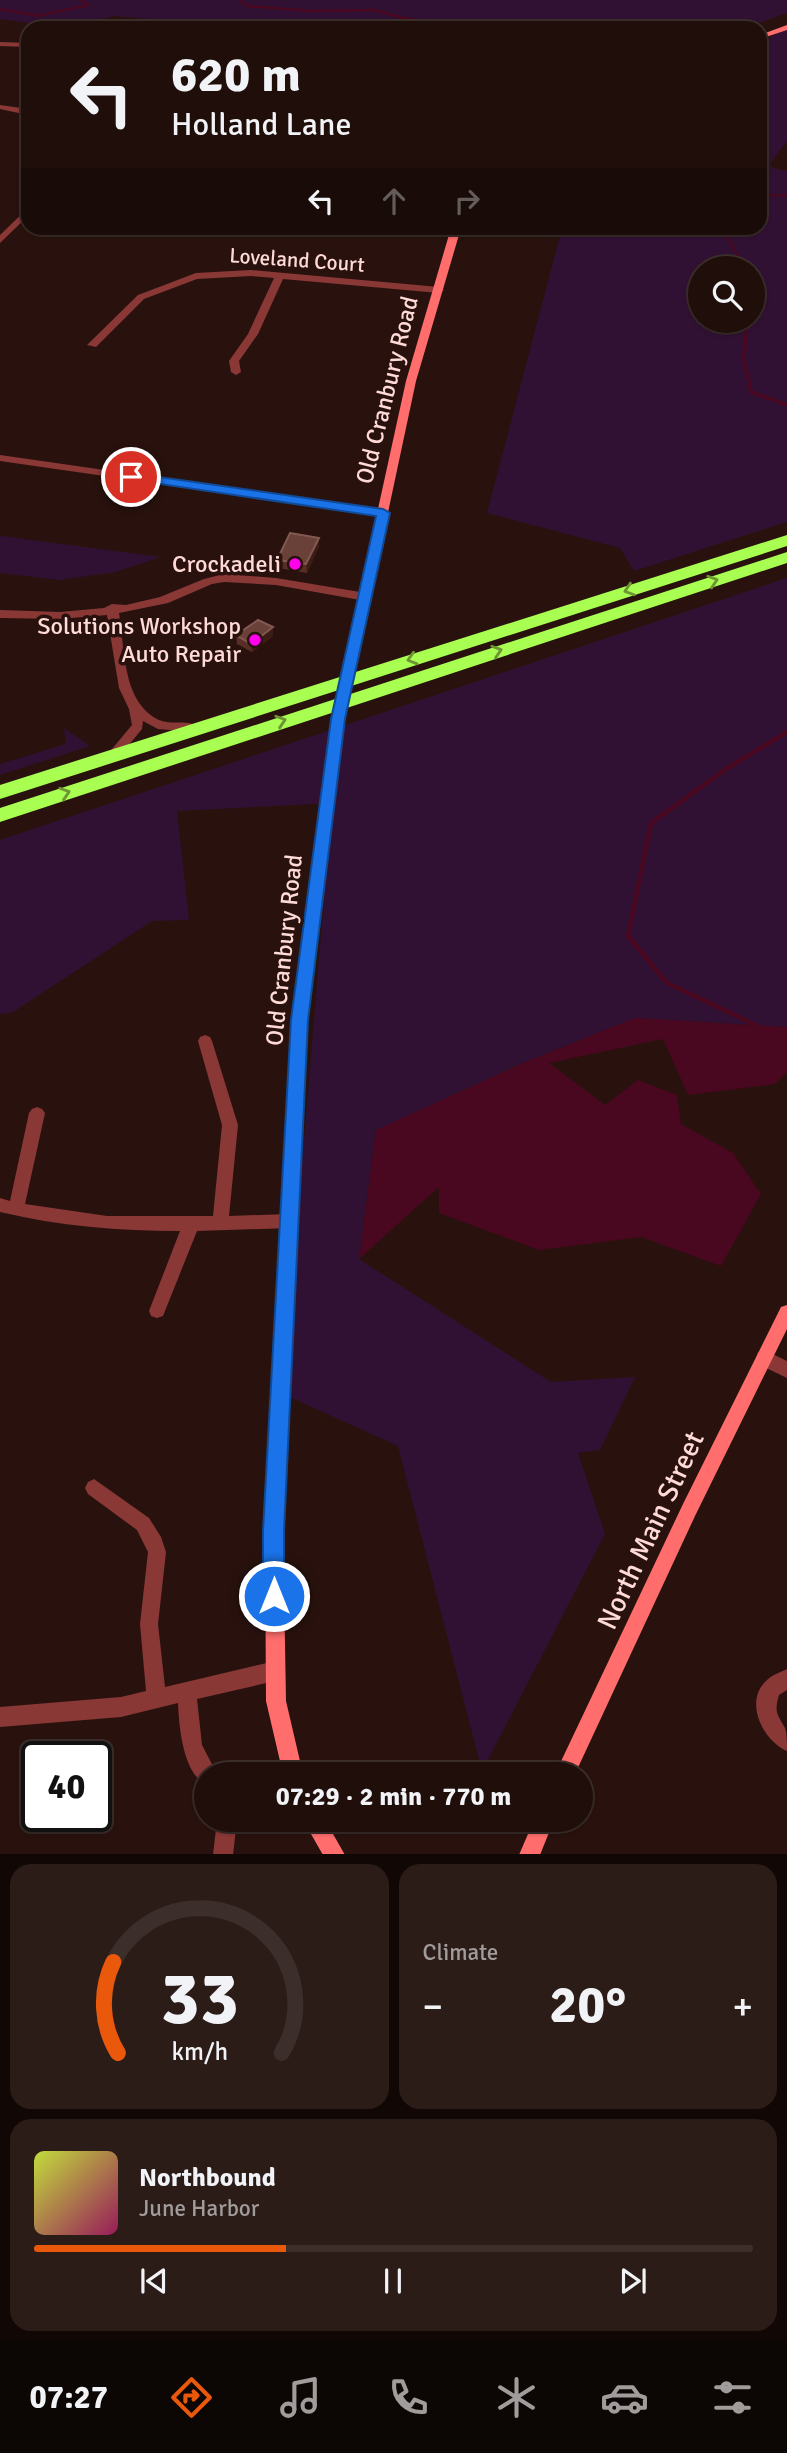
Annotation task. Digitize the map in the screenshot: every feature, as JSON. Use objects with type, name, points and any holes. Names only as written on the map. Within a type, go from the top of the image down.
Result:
[{"type":"highway","points":[[0,792],[348,678],[787,540]]},
{"type":"highway","points":[[0,815],[787,557]]},
{"type":"street","points":[[767,34],[787,27]]},
{"type":"street","points":[[0,44],[21,45]]},
{"type":"street","points":[[0,107],[21,110]]},
{"type":"street","points":[[0,240],[21,218]]},
{"type":"street","name":"Old Cranbury Road","points":[[290,1762],[276,1701],[274,1531],[300,1020],[342,702],[411,381],[454,235]]},
{"type":"street","name":"Loveland Court","points":[[92,345],[141,298],[181,280],[224,273],[439,290]]},
{"type":"street","points":[[236,372],[234,361],[253,334],[280,276]]},
{"type":"street","points":[[0,458],[383,513]]},
{"type":"street","points":[[0,614],[40,617],[165,600],[198,584],[223,578],[366,597]]},
{"type":"street","points":[[112,608],[125,688],[135,709],[138,726],[113,755]]},
{"type":"street","points":[[135,709],[158,725],[178,729],[198,727]]},
{"type":"street","points":[[205,1041],[230,1125],[220,1222]]},
{"type":"street","points":[[37,1113],[8,1207],[111,1222],[289,1221]]},
{"type":"street","points":[[157,1311],[192,1222]]},
{"type":"street","name":"North Main Street","points":[[571,1762],[689,1510],[787,1312]]},
{"type":"street","points":[[764,1358],[787,1370]]},
{"type":"street","points":[[94,1488],[143,1524],[157,1552],[149,1625],[157,1700]]},
{"type":"street","points":[[0,1717],[61,1714],[157,1700],[275,1671]]},
{"type":"street","points":[[787,1679],[772,1688],[766,1707],[773,1728],[787,1741]]},
{"type":"street","points":[[187,1693],[189,1741],[198,1762]]},
{"type":"street","points":[[223,1854],[226,1832]]},
{"type":"street","points":[[321,1832],[335,1854]]},
{"type":"street","points":[[529,1854],[539,1832]]},
{"type":"shaded area","points":[[0,0],[787,0],[787,13],[764,21],[170,21],[115,16],[93,21],[21,22],[0,19]]},
{"type":"shaded area","points":[[787,30],[787,141],[770,163],[773,168],[787,171],[787,522],[634,571],[620,548],[487,513],[560,235],[767,235],[767,41],[773,34]]},
{"type":"shaded area","points":[[0,535],[161,557],[115,572],[59,580],[0,573]]},
{"type":"shaded area","points":[[787,578],[787,1027],[635,1018],[523,1063],[376,1130],[359,1259],[551,1382],[635,1377],[600,1450],[578,1453],[605,1534],[487,1762],[480,1762],[398,1446],[283,1394],[332,803],[177,811],[189,920],[152,921],[13,1012],[0,1014],[0,840]]},
{"type":"shaded area","points":[[64,728],[90,746],[0,775],[0,764],[66,744]]},
{"type":"shaded area","points":[[635,1018],[787,1027],[787,1072],[775,1084],[688,1095],[663,1039],[549,1063],[605,1105],[638,1080],[677,1095],[681,1124],[733,1153],[761,1194],[721,1266],[641,1237],[539,1250],[439,1213],[439,1187],[359,1259],[376,1130],[523,1063]]},
{"type":"building","points":[[290,533],[319,538],[306,564],[277,560]]},
{"type":"building","points":[[258,620],[273,627],[251,644],[236,635]]},
{"type":"waterway","points":[[0,9],[38,16],[88,5],[81,0]]},
{"type":"waterway","points":[[240,0],[247,6],[312,11],[374,10],[424,21]]},
{"type":"waterway","points":[[767,196],[787,195]]},
{"type":"waterway","points":[[727,235],[738,256]]},
{"type":"waterway","points":[[746,333],[744,360],[751,392],[787,405]]},
{"type":"waterway","points":[[760,1027],[667,983],[628,936],[651,823],[726,769],[787,732]]},
{"type":"place","name":"Crockadeli","points":[[295,564]]},
{"type":"place","name":"Solutions Workshop Auto Repair","points":[[255,640]]},
{"type":"route","points":[[131,477],[383,513],[338,719],[300,1020],[274,1531],[274,1596]]}]
